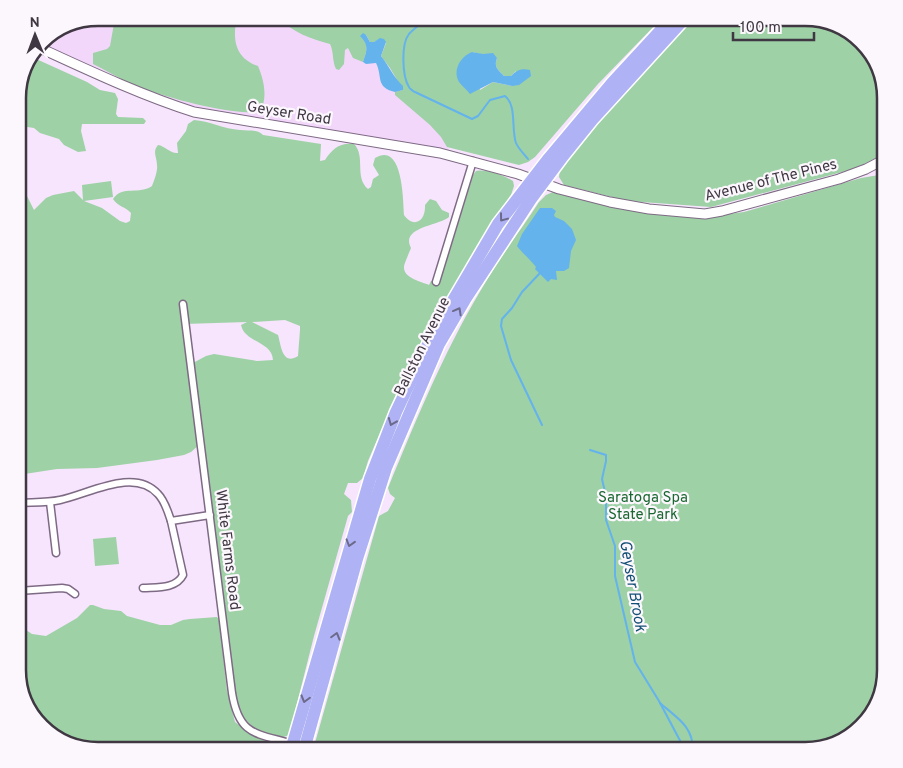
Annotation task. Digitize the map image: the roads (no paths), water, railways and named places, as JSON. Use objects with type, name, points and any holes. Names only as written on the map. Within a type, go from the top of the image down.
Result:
[{"type":"highway","name":"Ballston Avenue","points":[[538,181],[549,158],[607,89],[665,26]]},
{"type":"highway","name":"Ballston Avenue","points":[[303,742],[370,479],[396,412],[415,371],[448,308],[498,224],[678,26]]},
{"type":"street","name":"Geyser Road","points":[[60,57],[112,81],[194,112],[440,153],[538,181]]},
{"type":"street","points":[[436,282],[473,161]]},
{"type":"street","name":"Avenue of The Pines","points":[[538,181],[610,202],[649,209],[705,214],[838,179],[877,164]]},
{"type":"street","name":"White Farms Road","points":[[183,304],[236,714],[242,725],[257,734],[280,742]]},
{"type":"street","points":[[26,503],[50,502],[120,482],[139,482],[158,494],[171,521],[182,574],[180,581],[172,585],[144,588]]},
{"type":"street","points":[[50,502],[56,552]]},
{"type":"street","points":[[171,521],[210,515]]},
{"type":"street","points":[[26,591],[62,588],[68,589],[75,594]]},
{"type":"water","points":[[363,33],[370,42],[380,38],[384,39],[386,42],[381,56],[403,86],[403,90],[395,92],[389,90],[382,84],[376,63],[366,64],[363,62],[366,48],[365,42],[360,36]]},
{"type":"water","points":[[472,52],[493,53],[497,58],[497,68],[504,76],[511,76],[517,71],[524,69],[530,70],[531,76],[519,85],[512,86],[493,82],[470,94],[459,82],[457,68],[461,60]]},
{"type":"water","points":[[540,208],[552,208],[556,211],[555,217],[564,221],[572,229],[576,240],[571,251],[569,268],[564,271],[556,271],[557,280],[551,279],[548,282],[517,246],[522,234]]},
{"type":"waterway","name":"Geyser Brook","points":[[418,26],[409,34],[405,45],[404,68],[409,88],[472,119],[478,116],[490,100],[505,96],[511,105],[516,143],[528,159]]},
{"type":"waterway","name":"Geyser Brook","points":[[541,272],[522,292],[502,319],[501,326],[511,360],[542,425]]},
{"type":"waterway","name":"Geyser Brook","points":[[590,450],[606,455],[602,479],[606,496],[606,520],[615,546],[615,576],[635,662],[681,742]]},
{"type":"waterway","name":"Geyser Brook","points":[[660,703],[683,723],[692,742]]},
{"type":"park label","name":"Saratoga Spa State Park","points":[[643,506]]}]
